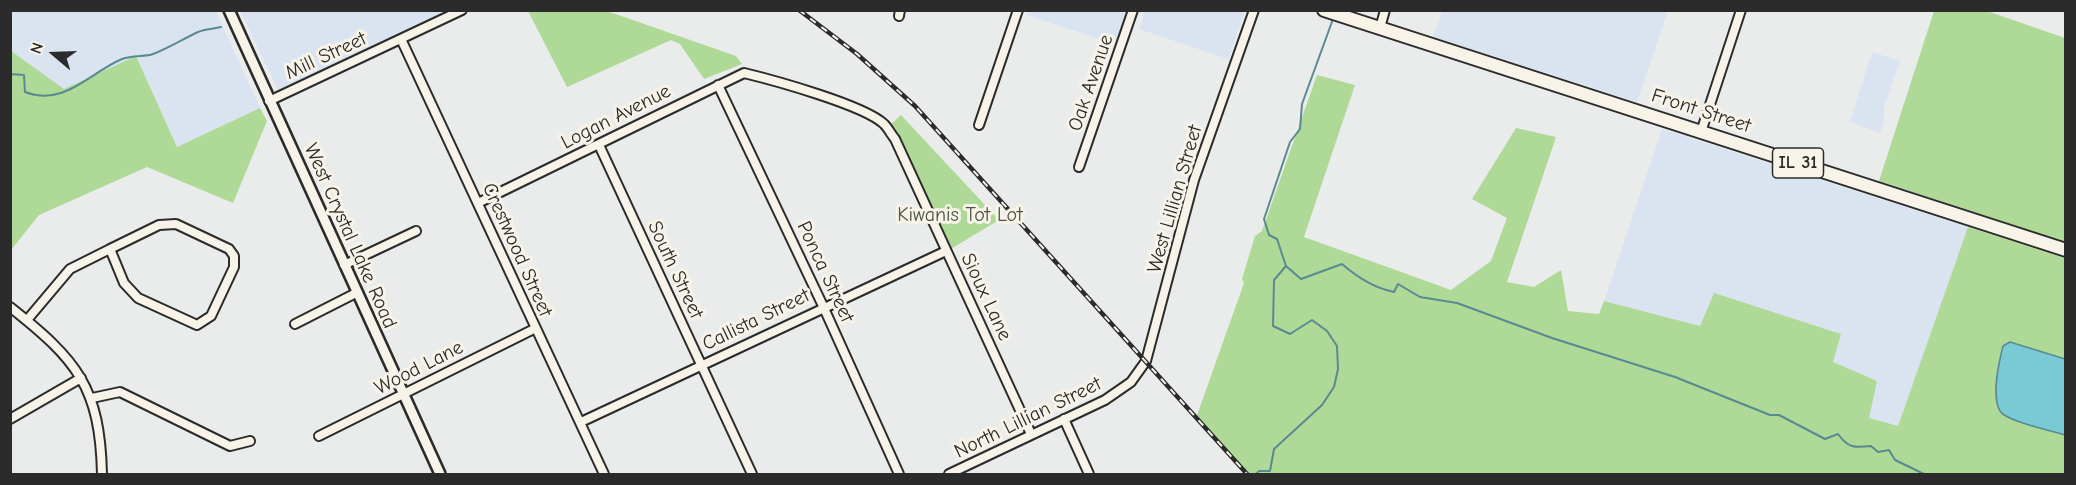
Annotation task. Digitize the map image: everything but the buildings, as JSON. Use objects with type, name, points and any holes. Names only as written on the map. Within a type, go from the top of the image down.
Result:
[{"type":"main road","name":"Front Street","points":[[1324,10],[2066,250]]},
{"type":"street","name":"West Crystal Lake Road","points":[[229,10],[402,396],[440,474]]},
{"type":"street","name":"Mill Street","points":[[269,101],[462,10]]},
{"type":"street","points":[[979,125],[1018,10]]},
{"type":"street","name":"Oak Avenue","points":[[1080,167],[1133,10]]},
{"type":"street","name":"West Lillian Street","points":[[1120,391],[1140,372],[1146,361],[1194,180],[1254,10]]},
{"type":"street","points":[[1380,28],[1385,10]]},
{"type":"street","points":[[1701,132],[1741,10]]},
{"type":"street","name":"Crestwood Street","points":[[401,39],[534,329],[604,474]]},
{"type":"street","name":"Logan Avenue","points":[[478,203],[718,84],[744,73],[771,79]]},
{"type":"street","name":"Sioux Lane","points":[[771,79],[860,110],[884,123],[895,139],[1031,434]]},
{"type":"street","name":"Ponca Street","points":[[718,84],[824,306],[899,474]]},
{"type":"street","name":"South Street","points":[[599,145],[752,474]]},
{"type":"street","points":[[27,320],[70,269],[110,249],[159,225],[176,224],[228,249],[234,256],[234,267],[211,316],[197,325],[138,298],[124,283],[110,249]]},
{"type":"street","points":[[344,265],[416,231]]},
{"type":"street","name":"Callista Street","points":[[580,422],[946,250]]},
{"type":"street","points":[[295,324],[356,293]]},
{"type":"street","points":[[10,307],[64,354],[81,378],[92,398],[101,434],[102,474]]},
{"type":"street","name":"Wood Lane","points":[[319,436],[534,329]]},
{"type":"street","points":[[10,419],[81,378]]},
{"type":"street","name":"North Lillian Street","points":[[949,474],[1120,391]]},
{"type":"street","points":[[92,398],[120,392],[230,446],[250,441]]},
{"type":"street","points":[[1064,419],[1089,474]]},
{"type":"shaded area","points":[[1028,10],[1128,11],[1115,44],[1026,15]]},
{"type":"shaded area","points":[[1145,10],[1245,11],[1228,59],[1139,29]]},
{"type":"shaded area","points":[[1442,10],[1668,11],[1637,102],[1433,37]]},
{"type":"shaded area","points":[[11,11],[216,11],[260,108],[177,147],[136,56],[64,90],[11,51]]},
{"type":"shaded area","points":[[240,11],[453,11],[278,90]]},
{"type":"shaded area","points":[[1872,52],[1900,61],[1884,108],[1884,121],[1880,133],[1850,122]]},
{"type":"shaded area","points":[[1662,129],[1968,227],[1898,426],[1868,418],[1833,362],[1841,334],[1714,294],[1700,326],[1604,301]]},
{"type":"green space","points":[[528,11],[607,11],[736,56],[742,64],[704,79],[680,44],[671,40],[567,87]]},
{"type":"green space","points":[[1934,11],[1987,11],[2065,38],[2065,242],[1879,181]]},
{"type":"green space","points":[[11,51],[64,89],[136,56],[177,147],[260,108],[267,121],[233,203],[147,167],[39,215],[11,250]]},
{"type":"green space","points":[[1317,75],[1355,85],[1304,237],[1451,290],[1491,261],[1507,218],[1472,199],[1516,128],[1556,137],[1507,282],[1534,287],[1561,270],[1568,311],[1599,314],[1604,301],[1700,326],[1714,293],[1841,334],[1833,362],[1877,381],[1869,418],[1898,426],[1968,227],[2065,258],[2065,474],[1247,474],[1196,418],[1244,283],[1242,279],[1255,236],[1262,231]]},
{"type":"green space","name":"Kiwanis Tot Lot","points":[[901,115],[999,220],[949,250],[890,125]]},
{"type":"water","points":[[2010,342],[2065,359],[2065,435],[2020,422],[2000,411],[1996,396],[1998,369],[2003,346]]},
{"type":"waterway","points":[[1256,474],[1259,471],[1270,471],[1274,449],[1322,405],[1334,387],[1338,369],[1337,346],[1327,331],[1312,320],[1290,334],[1273,326],[1274,280],[1286,266],[1277,239],[1269,235],[1264,219],[1290,142],[1300,129],[1302,104],[1333,19]]},
{"type":"waterway","points":[[10,74],[24,75],[25,92],[52,95],[76,86],[122,59],[153,54],[203,30],[221,27]]},
{"type":"waterway","points":[[1286,266],[1301,279],[1342,264],[1380,288],[1394,292],[1398,284],[1420,297],[1457,303],[1552,338],[1675,377],[1770,415],[1779,415],[1825,439],[1838,434],[1852,446],[1871,446],[1878,452],[1889,450],[1895,460],[1924,474]]},
{"type":"railway","points":[[799,10],[857,54],[915,106],[1247,474]]}]
